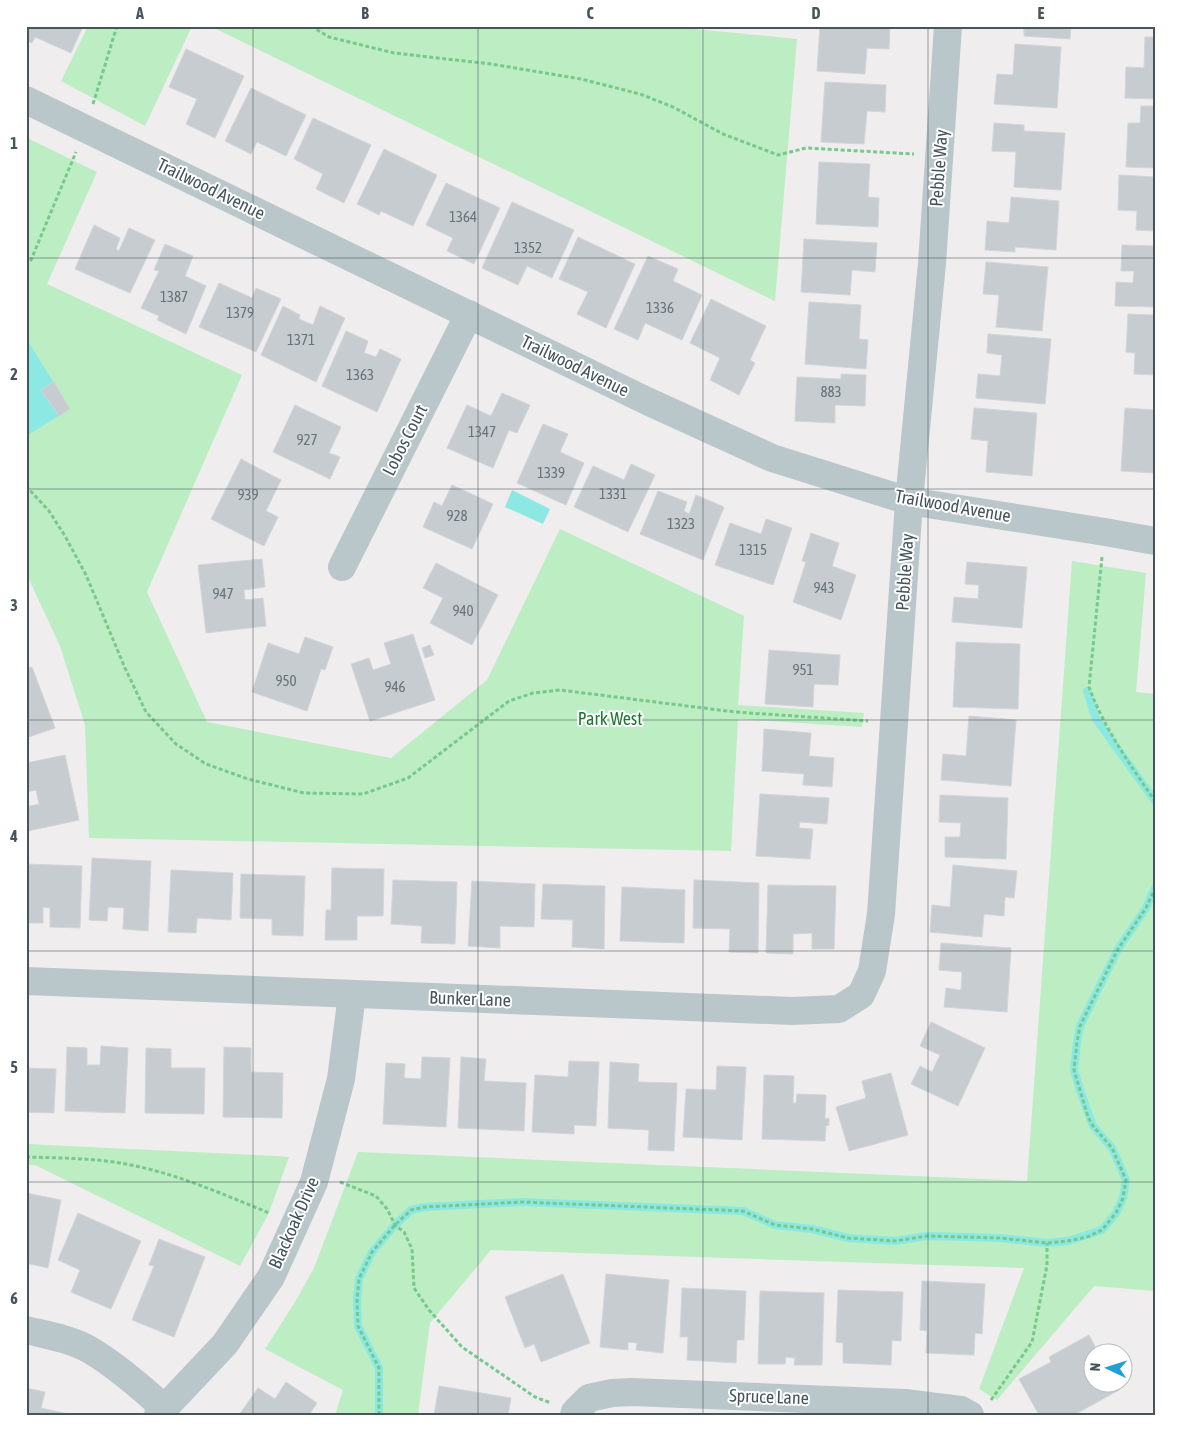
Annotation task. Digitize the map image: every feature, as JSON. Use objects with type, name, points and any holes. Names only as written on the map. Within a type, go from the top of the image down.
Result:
[{"type":"street","name":"Pebble Way","points":[[860,995],[872,972],[881,914],[910,501],[932,263],[948,26]]},
{"type":"street","name":"Trailwood Avenue","points":[[26,100],[647,401],[772,458],[910,501],[1155,541]]},
{"type":"street","name":"Lobos Court","points":[[342,567],[469,314]]},
{"type":"street","name":"Bunker Lane","points":[[26,981],[792,1012],[839,1009],[860,995]]},
{"type":"street","name":"Blackoak Drive","points":[[161,1411],[225,1344],[270,1277],[314,1182],[341,1079],[352,995]]},
{"type":"street","points":[[26,1330],[62,1339],[89,1350],[137,1383],[161,1411]]},
{"type":"street","name":"Spruce Lane","points":[[574,1413],[589,1398],[612,1393],[632,1392],[905,1403],[961,1410],[979,1409]]},
{"type":"path","points":[[311,26],[329,37],[394,53],[500,66],[581,80],[640,94],[673,107],[723,134],[778,155],[806,148],[940,155]]},
{"type":"path","points":[[27,489],[49,511],[86,575],[125,668],[146,712],[176,744],[206,764],[248,779],[304,793],[363,794],[408,778],[509,701],[533,693],[560,690],[735,712],[894,723]]},
{"type":"path","points":[[1105,532],[1089,687],[1096,707],[1126,758],[1155,801]]},
{"type":"path","points":[[378,1415],[379,1368],[358,1326],[356,1300],[359,1279],[372,1252],[395,1225],[412,1210],[425,1207],[522,1202],[743,1211],[775,1225],[812,1229],[848,1238],[894,1242],[927,1236],[1000,1238],[1047,1243],[1068,1241],[1102,1230],[1116,1213],[1124,1198],[1126,1180],[1112,1148],[1092,1126],[1088,1117],[1074,1070],[1076,1049],[1080,1026],[1092,1000],[1118,949],[1146,908],[1155,888]]},
{"type":"path","points":[[26,1157],[95,1160],[126,1164],[216,1191],[269,1213]]},
{"type":"path","points":[[317,1170],[346,1185],[376,1196],[387,1209],[395,1225],[404,1232],[412,1249],[414,1288],[429,1310],[462,1347],[535,1397],[574,1413]]},
{"type":"path","points":[[979,1409],[1032,1342],[1047,1264],[1047,1243]]},
{"type":"green space","points":[[88,26],[192,26],[145,126],[61,81]]},
{"type":"green space","points":[[210,26],[663,26],[797,39],[775,301]]},
{"type":"green space","name":"Park West","points":[[27,138],[97,172],[47,284],[242,375],[147,592],[207,722],[391,758],[487,680],[560,529],[744,616],[738,705],[864,713],[862,727],[738,719],[731,851],[89,838],[85,725],[60,646],[26,573]]},
{"type":"green space","points":[[1072,561],[1146,573],[1136,692],[1155,694],[1155,1291],[1094,1286],[997,1400],[979,1389],[1024,1268],[491,1250],[430,1323],[418,1415],[335,1415],[343,1390],[265,1349],[314,1268],[358,1152],[1027,1181]]},
{"type":"green space","points":[[26,1144],[289,1157],[269,1213],[240,1266],[35,1165],[26,1165]]},
{"type":"water","points":[[26,338],[70,409],[26,436]]},
{"type":"water","points":[[512,490],[550,509],[543,524],[505,507]]},
{"type":"building","points":[[26,26],[83,26],[71,53],[35,37],[32,43],[26,40]]},
{"type":"building","points":[[820,26],[890,26],[889,49],[867,48],[865,74],[817,71]]},
{"type":"building","points":[[1024,26],[1071,26],[1070,39],[1024,36]]},
{"type":"building","points":[[1145,37],[1155,37],[1155,99],[1125,98],[1126,67],[1144,68]]},
{"type":"building","points":[[1015,44],[1061,47],[1057,108],[994,104],[997,74],[1013,75]]},
{"type":"building","points":[[186,49],[244,76],[215,138],[186,124],[197,99],[169,87]]},
{"type":"building","points":[[825,82],[886,85],[885,112],[867,111],[864,144],[821,142]]},
{"type":"building","points":[[251,88],[306,115],[286,156],[257,142],[251,154],[225,141]]},
{"type":"building","points":[[1141,106],[1155,106],[1155,168],[1126,167],[1128,123],[1140,123]]},
{"type":"building","points":[[313,118],[371,145],[344,203],[316,189],[323,174],[294,159]]},
{"type":"building","points":[[994,123],[1024,125],[1024,131],[1065,133],[1061,190],[1014,187],[1016,152],[992,151]]},
{"type":"building","points":[[384,149],[437,175],[413,226],[381,211],[379,215],[357,204]]},
{"type":"building","points":[[819,162],[870,164],[868,197],[879,198],[878,227],[816,224]]},
{"type":"building","points":[[1119,175],[1155,177],[1155,231],[1136,230],[1137,211],[1118,210]]},
{"type":"building","points":[[446,183],[500,208],[474,264],[447,251],[453,238],[426,225]]},
{"type":"building","points":[[1011,197],[1059,201],[1056,250],[1015,247],[1015,252],[985,250],[987,221],[1009,223]]},
{"type":"building","points":[[512,202],[574,230],[552,278],[527,266],[518,285],[482,268]]},
{"type":"building","points":[[94,225],[120,238],[116,249],[119,251],[129,228],[155,240],[130,293],[75,269]]},
{"type":"building","points":[[578,237],[635,264],[606,328],[577,314],[588,292],[559,279]]},
{"type":"building","points":[[804,239],[877,243],[875,272],[852,270],[850,295],[801,292]]},
{"type":"building","points":[[165,244],[193,256],[185,276],[206,286],[186,334],[157,320],[159,316],[141,308],[159,271],[154,270]]},
{"type":"building","points":[[1122,245],[1155,246],[1155,307],[1115,306],[1116,282],[1133,283],[1134,271],[1121,271]]},
{"type":"building","points":[[648,256],[678,269],[673,281],[702,295],[682,340],[645,323],[638,340],[614,329]]},
{"type":"building","points":[[986,262],[1048,267],[1042,331],[996,327],[999,295],[983,294]]},
{"type":"building","points":[[219,283],[252,298],[256,288],[281,299],[256,352],[199,327]]},
{"type":"building","points":[[711,299],[766,326],[750,360],[755,363],[739,395],[710,380],[720,358],[690,343]]},
{"type":"building","points":[[809,302],[861,305],[859,339],[868,340],[866,369],[805,364]]},
{"type":"building","points":[[283,306],[300,315],[299,319],[313,325],[320,306],[345,318],[316,382],[261,355]]},
{"type":"building","points":[[1128,314],[1155,315],[1155,375],[1134,374],[1135,353],[1126,352]]},
{"type":"building","points":[[346,331],[368,341],[364,353],[376,357],[380,349],[401,359],[377,412],[322,386]]},
{"type":"building","points":[[988,334],[1051,339],[1045,404],[976,398],[978,374],[1000,376],[1002,355],[987,353]]},
{"type":"building","points":[[841,374],[866,375],[865,406],[835,405],[835,423],[795,421],[797,377],[841,379]]},
{"type":"building","points":[[54,382],[70,409],[59,416],[41,390]]},
{"type":"building","points":[[502,393],[530,405],[517,433],[509,430],[493,468],[447,448],[467,405],[491,416]]},
{"type":"building","points":[[295,405],[341,427],[329,453],[340,457],[330,479],[273,452]]},
{"type":"building","points":[[974,408],[1037,413],[1032,476],[986,472],[988,441],[971,439]]},
{"type":"building","points":[[1125,408],[1155,410],[1155,473],[1121,471]]},
{"type":"building","points":[[543,424],[568,434],[560,452],[584,463],[566,505],[517,483]]},
{"type":"building","points":[[241,459],[281,480],[266,511],[278,517],[264,546],[211,519]]},
{"type":"building","points":[[631,464],[655,475],[628,532],[574,507],[593,466],[624,480]]},
{"type":"building","points":[[452,485],[493,504],[472,549],[423,527],[434,502],[442,506]]},
{"type":"building","points":[[658,491],[687,502],[684,511],[689,514],[696,495],[724,507],[703,560],[640,534]]},
{"type":"building","points":[[766,519],[792,528],[773,585],[715,565],[730,523],[761,534]]},
{"type":"building","points":[[811,533],[839,543],[832,566],[856,575],[841,620],[793,602],[806,562],[802,561]]},
{"type":"building","points":[[262,559],[265,587],[244,590],[245,600],[263,598],[266,626],[206,633],[198,565]]},
{"type":"building","points":[[967,562],[1027,567],[1022,628],[952,622],[954,597],[978,599],[979,585],[965,584]]},
{"type":"building","points":[[436,563],[498,595],[472,645],[430,623],[443,598],[423,588]]},
{"type":"building","points":[[413,634],[435,700],[370,721],[351,664],[369,658],[373,670],[391,664],[384,643]]},
{"type":"building","points":[[305,637],[333,647],[325,670],[321,669],[307,711],[252,692],[268,643],[299,654]]},
{"type":"building","points":[[956,642],[1020,644],[1018,709],[953,707]]},
{"type":"building","points":[[430,645],[434,655],[425,658],[422,648]]},
{"type":"building","points":[[769,650],[840,655],[838,685],[814,684],[813,707],[765,704]]},
{"type":"building","points":[[32,667],[55,728],[26,738],[26,669]]},
{"type":"building","points":[[969,716],[1016,720],[1011,786],[941,780],[943,754],[966,756]]},
{"type":"building","points":[[764,729],[811,733],[809,756],[834,758],[832,787],[803,785],[804,774],[762,771]]},
{"type":"building","points":[[65,755],[79,820],[28,831],[26,807],[39,804],[36,790],[26,792],[26,763]]},
{"type":"building","points":[[760,794],[829,798],[827,824],[800,822],[799,828],[813,829],[810,859],[756,856]]},
{"type":"building","points":[[940,795],[1008,798],[1006,859],[945,857],[945,837],[960,837],[961,823],[939,822]]},
{"type":"building","points":[[92,858],[151,861],[148,931],[123,929],[124,908],[108,907],[107,921],[89,920]]},
{"type":"building","points":[[26,864],[82,866],[80,928],[50,927],[50,908],[43,907],[43,923],[26,923]]},
{"type":"building","points":[[953,865],[1017,871],[1014,898],[1005,897],[1004,916],[984,914],[982,937],[930,932],[932,905],[950,907]]},
{"type":"building","points":[[332,868],[384,869],[383,916],[357,916],[357,940],[325,940],[326,910],[331,910]]},
{"type":"building","points":[[171,870],[233,873],[231,920],[197,918],[196,933],[168,932]]},
{"type":"building","points":[[241,874],[305,876],[303,936],[272,935],[272,919],[240,918]]},
{"type":"building","points":[[393,880],[457,882],[455,944],[421,943],[422,926],[391,924]]},
{"type":"building","points":[[694,880],[759,883],[758,953],[729,952],[730,929],[693,928]]},
{"type":"building","points":[[472,881],[535,884],[534,927],[500,926],[500,948],[468,946]]},
{"type":"building","points":[[543,884],[605,886],[604,949],[572,947],[573,920],[541,919]]},
{"type":"building","points":[[768,885],[836,886],[834,949],[812,949],[812,933],[793,934],[793,954],[766,953]]},
{"type":"building","points":[[622,887],[685,890],[684,943],[620,941]]},
{"type":"building","points":[[941,943],[1011,948],[1007,1012],[944,1007],[946,988],[961,990],[962,972],[939,970]]},
{"type":"building","points":[[931,1022],[985,1048],[958,1106],[911,1084],[920,1066],[932,1072],[940,1055],[920,1046]]},
{"type":"building","points":[[101,1046],[128,1048],[125,1113],[65,1111],[67,1047],[87,1048],[87,1065],[100,1065]]},
{"type":"building","points":[[224,1047],[251,1048],[251,1072],[283,1073],[282,1118],[223,1117]]},
{"type":"building","points":[[146,1048],[171,1049],[171,1068],[205,1068],[204,1114],[145,1113]]},
{"type":"building","points":[[422,1057],[450,1058],[446,1127],[383,1124],[386,1063],[405,1064],[404,1078],[421,1079]]},
{"type":"building","points":[[461,1057],[486,1059],[484,1081],[526,1083],[524,1131],[458,1128]]},
{"type":"building","points":[[569,1061],[599,1062],[596,1126],[574,1125],[574,1134],[532,1132],[535,1075],[568,1077]]},
{"type":"building","points":[[610,1062],[639,1064],[638,1082],[677,1083],[674,1151],[648,1150],[649,1130],[608,1128]]},
{"type":"building","points":[[717,1066],[746,1067],[742,1140],[683,1137],[686,1089],[716,1090]]},
{"type":"building","points":[[26,1068],[56,1069],[54,1113],[26,1112]]},
{"type":"building","points":[[891,1073],[908,1135],[849,1151],[836,1107],[866,1098],[862,1081]]},
{"type":"building","points":[[764,1075],[794,1076],[793,1103],[796,1103],[797,1094],[826,1095],[825,1119],[829,1118],[829,1125],[826,1126],[825,1141],[762,1139]]},
{"type":"building","points":[[26,1193],[61,1200],[48,1268],[26,1263]]},
{"type":"building","points":[[78,1213],[141,1241],[111,1309],[71,1292],[80,1270],[58,1260]]},
{"type":"building","points":[[159,1239],[205,1257],[174,1337],[132,1320],[154,1266],[149,1265]]},
{"type":"building","points":[[563,1274],[590,1343],[541,1362],[534,1344],[525,1348],[505,1297]]},
{"type":"building","points":[[606,1274],[669,1280],[663,1353],[636,1350],[637,1343],[628,1342],[628,1350],[600,1347]]},
{"type":"building","points":[[922,1281],[985,1284],[982,1334],[975,1333],[974,1355],[926,1353],[927,1331],[920,1330]]},
{"type":"building","points":[[682,1288],[746,1291],[744,1340],[737,1340],[736,1363],[687,1360],[688,1337],[680,1337]]},
{"type":"building","points":[[838,1290],[903,1292],[901,1341],[892,1340],[891,1365],[843,1363],[843,1343],[836,1342]]},
{"type":"building","points":[[760,1291],[824,1293],[822,1365],[794,1365],[795,1358],[786,1357],[785,1364],[758,1364]]},
{"type":"building","points":[[1089,1335],[1094,1344],[1084,1344],[1084,1394],[1112,1394],[1074,1415],[1039,1415],[1019,1379],[1051,1362],[1049,1357]]},
{"type":"building","points":[[286,1382],[317,1403],[309,1415],[239,1415],[258,1388],[275,1399]]},
{"type":"building","points":[[439,1386],[511,1398],[508,1415],[434,1415]]},
{"type":"building","points":[[26,1388],[45,1392],[41,1408],[73,1415],[26,1415]]},
{"type":"waterway","points":[[1087,691],[1096,719],[1155,801]]},
{"type":"waterway","points":[[379,1415],[379,1368],[358,1326],[357,1300],[359,1279],[372,1252],[395,1225],[411,1210],[425,1207],[522,1202],[743,1211],[775,1225],[812,1229],[848,1238],[895,1241],[927,1236],[1000,1238],[1047,1243],[1068,1241],[1102,1230],[1116,1213],[1123,1198],[1126,1180],[1112,1148],[1093,1126],[1081,1093],[1074,1070],[1077,1042],[1080,1026],[1118,949],[1146,908],[1155,888]]}]
